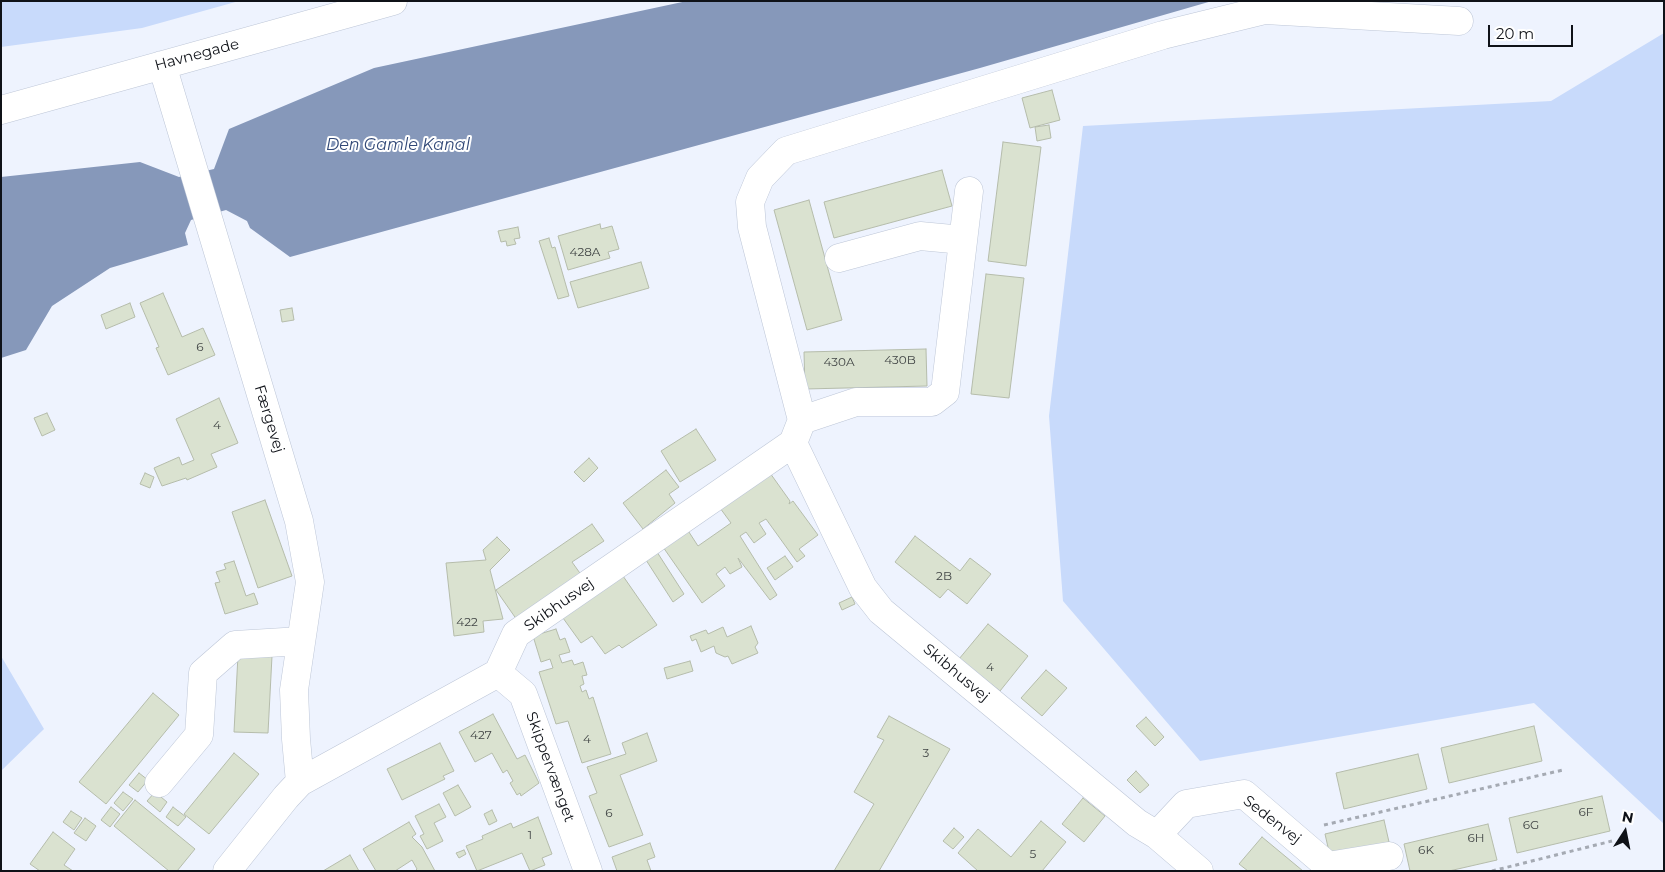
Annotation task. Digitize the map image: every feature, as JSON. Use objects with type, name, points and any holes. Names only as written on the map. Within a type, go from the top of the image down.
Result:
[{"type":"street","name":"Havnegade","points":[[1,110],[392,1]]},
{"type":"street","points":[[798,432],[752,227],[750,202],[760,178],[786,151],[1163,35],[1265,10],[1459,21]]},
{"type":"street","name":"Færgevej","points":[[162,65],[299,521],[310,582],[294,690],[300,782]]},
{"type":"street","name":"Skibhusvej","points":[[498,673],[516,634],[798,432],[856,402],[932,402],[945,392],[969,190]]},
{"type":"street","points":[[839,258],[920,236],[963,240]]},
{"type":"street","name":"Skibhusvej","points":[[798,432],[863,588],[881,611],[1137,824],[1157,834]]},
{"type":"street","points":[[159,783],[198,735],[203,673],[235,645],[301,641]]},
{"type":"street","points":[[227,871],[286,796],[300,782],[498,673]]},
{"type":"street","name":"Skippervænget","points":[[498,673],[523,694],[588,871]]},
{"type":"street","name":"Sedenvej","points":[[1157,834],[1186,804],[1244,794],[1328,866],[1389,856]]},
{"type":"street","points":[[1157,834],[1194,869]]},
{"type":"path","points":[[1302,844],[1321,825],[1562,770]]},
{"type":"path","points":[[1492,871],[1612,841]]},
{"type":"shaded area","points":[[1,1],[239,1],[142,28],[1,47]]},
{"type":"shaded area","points":[[1664,33],[1664,824],[1534,703],[1200,761],[1063,601],[1049,416],[1083,126],[1551,101]]},
{"type":"shaded area","points":[[1,656],[44,729],[1,771]]},
{"type":"water","name":"Den Gamle Kanal","points":[[687,1],[1212,1],[980,68],[290,257],[250,228],[247,221],[226,210],[191,220],[185,233],[188,245],[110,268],[52,306],[26,350],[1,358],[1,177],[140,162],[179,177],[214,169],[229,129],[374,68]]},
{"type":"building","points":[[1052,90],[1060,120],[1030,128],[1022,98]]},
{"type":"building","points":[[1049,125],[1051,138],[1037,141],[1035,127]]},
{"type":"building","points":[[1003,142],[1041,147],[1026,266],[988,261]]},
{"type":"building","points":[[942,170],[952,206],[834,238],[824,202]]},
{"type":"building","points":[[809,200],[842,320],[807,330],[774,210]]},
{"type":"building","points":[[600,224],[601,229],[612,226],[619,249],[608,252],[610,258],[568,270],[558,236]]},
{"type":"building","points":[[518,227],[520,238],[514,239],[516,244],[507,246],[506,241],[501,242],[498,231]]},
{"type":"building","points":[[549,238],[552,248],[555,247],[569,296],[558,299],[539,241]]},
{"type":"building","points":[[641,262],[649,288],[578,308],[570,282]]},
{"type":"building","points":[[986,274],[1024,278],[1009,398],[971,394]]},
{"type":"building","points":[[163,293],[182,337],[203,328],[215,355],[168,375],[156,348],[159,347],[140,303]]},
{"type":"building","points":[[130,303],[135,317],[106,329],[101,315]]},
{"type":"building","points":[[292,308],[294,320],[282,322],[280,310]]},
{"type":"building","points":[[926,349],[927,386],[805,389],[804,352]]},
{"type":"building","points":[[219,398],[238,443],[211,454],[217,467],[187,480],[186,478],[162,486],[154,468],[179,457],[182,465],[194,460],[176,419]]},
{"type":"building","points":[[47,413],[55,430],[42,436],[34,418]]},
{"type":"building","points":[[696,429],[716,460],[680,482],[661,451]]},
{"type":"building","points":[[589,458],[598,468],[584,482],[574,472]]},
{"type":"building","points":[[666,470],[679,487],[669,494],[675,503],[643,529],[623,503]]},
{"type":"building","points":[[145,473],[154,477],[150,488],[140,484]]},
{"type":"building","points":[[770,473],[790,501],[789,504],[793,501],[818,535],[799,549],[805,556],[797,562],[766,519],[759,523],[766,534],[754,543],[746,532],[740,536],[777,595],[770,600],[738,558],[742,567],[730,574],[725,567],[716,574],[725,586],[702,603],[663,547],[687,529],[698,546],[731,523],[720,508]]},
{"type":"building","points":[[265,500],[292,576],[258,588],[232,512]]},
{"type":"building","points":[[592,524],[604,541],[572,562],[582,576],[517,620],[496,590]]},
{"type":"building","points":[[915,536],[960,571],[970,558],[991,574],[967,604],[948,589],[940,598],[895,562]]},
{"type":"building","points":[[497,537],[510,550],[490,570],[503,619],[483,621],[484,632],[454,636],[446,563],[486,560],[483,550]]},
{"type":"building","points":[[657,552],[684,594],[673,602],[646,560]]},
{"type":"building","points":[[785,556],[793,567],[775,580],[767,568]]},
{"type":"building","points":[[234,561],[246,596],[254,593],[258,604],[225,614],[215,583],[220,582],[216,572],[226,569],[224,564]]},
{"type":"building","points":[[623,576],[657,625],[622,648],[619,645],[605,654],[592,636],[581,643],[563,618]]},
{"type":"building","points":[[852,597],[855,604],[842,610],[839,603]]},
{"type":"building","points":[[988,624],[1028,656],[1000,691],[959,659]]},
{"type":"building","points":[[751,626],[758,643],[755,647],[758,653],[732,664],[728,656],[725,657],[716,653],[714,646],[701,652],[696,639],[692,641],[690,636],[706,630],[708,634],[723,627],[727,637]]},
{"type":"building","points":[[556,629],[560,640],[565,638],[570,652],[559,655],[562,663],[572,660],[574,665],[583,662],[587,675],[582,676],[584,684],[580,686],[582,692],[586,690],[589,699],[593,697],[611,754],[582,763],[568,721],[556,724],[539,672],[553,668],[550,659],[541,662],[533,636]]},
{"type":"building","points":[[238,655],[272,656],[268,733],[234,732]]},
{"type":"building","points":[[690,661],[693,671],[667,679],[664,668]]},
{"type":"building","points":[[1046,670],[1067,688],[1042,716],[1021,698]]},
{"type":"building","points":[[153,693],[179,715],[106,804],[79,782]]},
{"type":"building","points":[[493,714],[517,759],[525,755],[539,783],[521,796],[520,793],[517,795],[510,783],[513,781],[507,770],[503,773],[492,753],[475,762],[459,732]]},
{"type":"building","points":[[889,716],[950,749],[879,871],[834,871],[874,804],[854,792],[884,740],[877,737]]},
{"type":"building","points":[[1146,717],[1164,737],[1155,746],[1136,726]]},
{"type":"building","points":[[1534,726],[1542,761],[1449,783],[1441,748]]},
{"type":"building","points":[[647,733],[657,761],[620,775],[643,835],[609,847],[589,796],[597,793],[587,767],[626,754],[622,743]]},
{"type":"building","points":[[440,743],[454,771],[443,776],[445,779],[402,800],[387,769]]},
{"type":"building","points":[[234,753],[259,774],[209,834],[184,814]]},
{"type":"building","points":[[1418,754],[1427,789],[1344,809],[1336,773]]},
{"type":"building","points":[[1136,771],[1149,785],[1140,793],[1127,780]]},
{"type":"building","points":[[139,773],[148,780],[138,792],[129,785]]},
{"type":"building","points":[[458,785],[471,807],[455,816],[443,793]]},
{"type":"building","points":[[123,792],[133,799],[123,811],[114,803]]},
{"type":"building","points":[[155,792],[167,802],[160,812],[147,801]]},
{"type":"building","points":[[1602,796],[1610,831],[1517,853],[1509,818]]},
{"type":"building","points":[[1083,798],[1105,816],[1084,842],[1062,824]]},
{"type":"building","points":[[135,800],[195,849],[177,871],[169,871],[114,826]]},
{"type":"building","points":[[439,804],[446,817],[434,823],[443,841],[427,849],[420,836],[424,834],[415,816]]},
{"type":"building","points":[[111,807],[120,814],[110,827],[101,820]]},
{"type":"building","points":[[173,807],[186,817],[178,826],[166,817]]},
{"type":"building","points":[[492,810],[497,821],[489,825],[484,814]]},
{"type":"building","points":[[71,811],[82,818],[74,830],[63,822]]},
{"type":"building","points":[[538,817],[552,854],[542,858],[545,865],[530,871],[522,853],[477,871],[466,846],[483,839],[482,836],[511,823],[513,828]]},
{"type":"building","points":[[85,818],[96,826],[86,841],[74,833]]},
{"type":"building","points":[[1384,820],[1389,842],[1330,856],[1325,834]]},
{"type":"building","points":[[1041,821],[1066,842],[1042,871],[978,871],[958,853],[978,829],[1011,857]]},
{"type":"building","points":[[409,822],[416,834],[412,837],[422,847],[435,871],[415,871],[417,869],[412,860],[395,871],[376,871],[363,849]]},
{"type":"building","points":[[1488,824],[1497,860],[1449,871],[1410,871],[1404,844]]},
{"type":"building","points":[[954,828],[964,837],[953,849],[943,841]]},
{"type":"building","points":[[53,832],[75,849],[64,865],[73,871],[40,871],[30,864]]},
{"type":"building","points":[[1262,837],[1303,871],[1248,871],[1239,864]]},
{"type":"building","points":[[650,843],[655,857],[647,860],[651,871],[617,871],[612,857]]},
{"type":"building","points":[[464,850],[466,854],[459,858],[456,853]]},
{"type":"building","points":[[350,855],[359,871],[323,871]]}]
